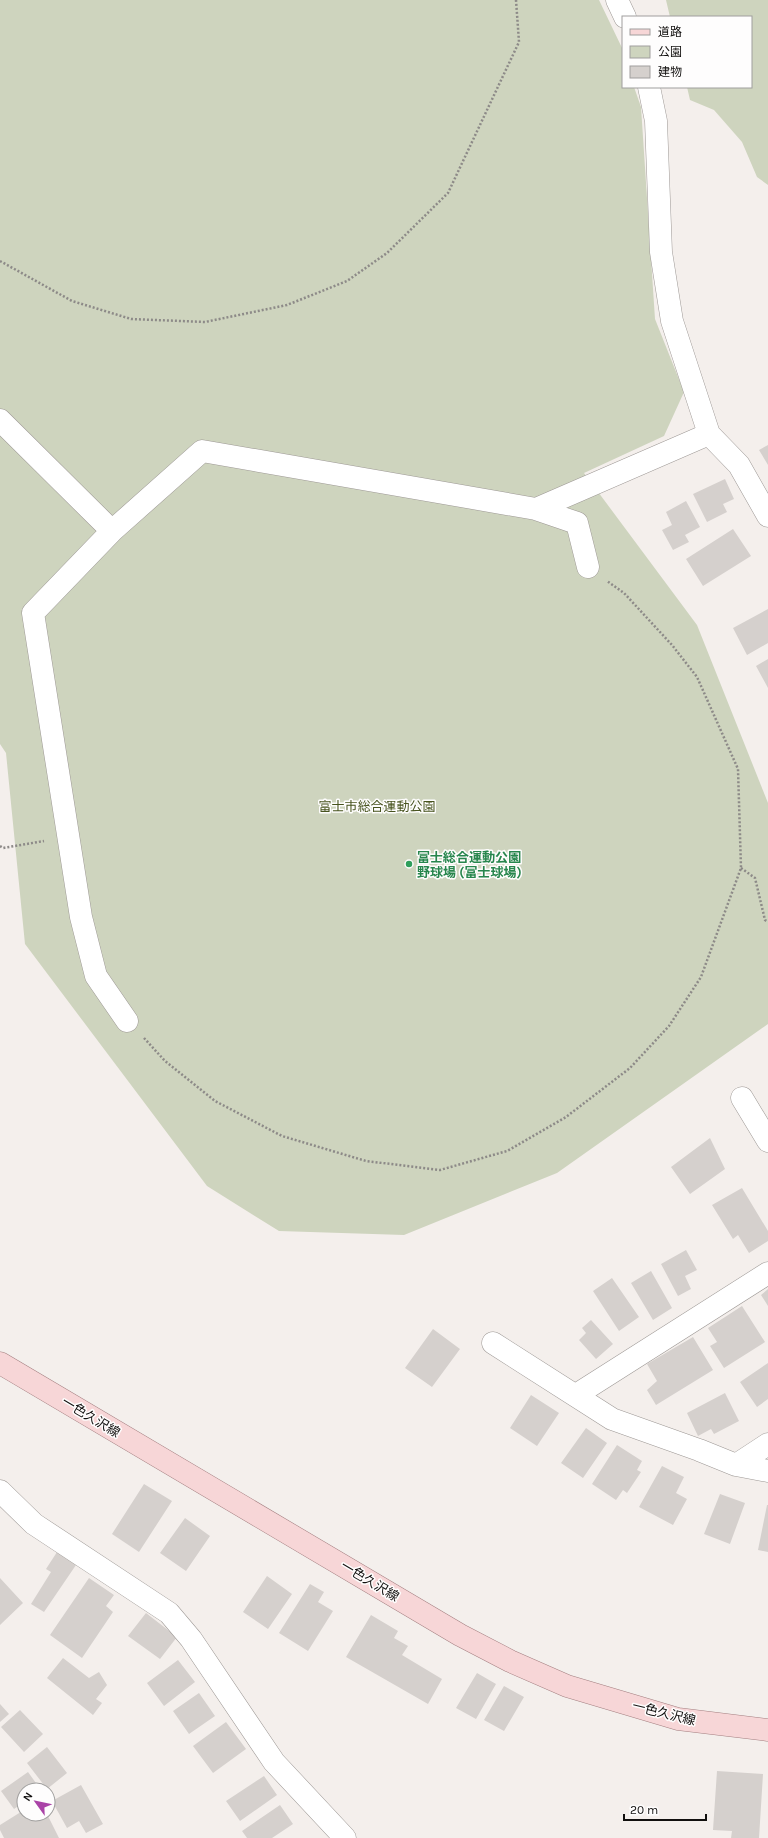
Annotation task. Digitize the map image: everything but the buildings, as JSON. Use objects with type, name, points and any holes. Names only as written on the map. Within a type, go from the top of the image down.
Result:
[{"type":"main road","name":"一色久沢線","points":[[0,1363],[460,1635],[510,1661],[567,1686],[678,1719],[768,1730]]},
{"type":"street","points":[[617,0],[625,16]]},
{"type":"street","points":[[649,88],[656,121],[661,252],[672,321],[709,434],[739,465],[768,516]]},
{"type":"street","points":[[0,420],[112,531]]},
{"type":"street","points":[[536,509],[709,434]]},
{"type":"street","points":[[127,1021],[96,976],[81,917],[33,613],[112,531],[202,451],[536,509],[577,523],[588,567]]},
{"type":"street","points":[[742,1098],[768,1140]]},
{"type":"street","points":[[576,1396],[768,1273]]},
{"type":"street","points":[[493,1343],[612,1419],[736,1465],[768,1471]]},
{"type":"street","points":[[736,1465],[768,1444]]},
{"type":"street","points":[[0,1490],[34,1524],[169,1613],[191,1639],[274,1762],[345,1838]]},
{"type":"path","points":[[0,261],[72,301],[131,319],[205,322],[287,305],[347,281],[387,253],[448,193],[520,42],[516,0]]},
{"type":"path","points":[[127,1021],[165,1061],[215,1101],[282,1136],[366,1161],[440,1170],[506,1151],[566,1117],[630,1068],[669,1026],[701,977],[741,868],[738,769],[697,677],[672,645],[624,593],[588,567]]},
{"type":"path","points":[[0,846],[3,848],[69,836]]},
{"type":"path","points":[[741,868],[755,878],[765,920],[768,922]]},
{"type":"green space","name":"富士市総合運動公園","points":[[0,0],[599,0],[622,48],[622,88],[634,88],[641,107],[655,319],[684,392],[664,436],[584,473],[697,625],[768,803],[768,1024],[557,1173],[404,1235],[279,1231],[207,1186],[25,944],[6,753],[0,744]]},
{"type":"green space","points":[[666,0],[768,0],[768,185],[757,177],[742,142],[714,110],[690,100],[687,88],[752,88],[752,16],[670,16]]},
{"type":"place","name":"富士総合運動公園 野球場 (富士球場)","points":[[409,864]]}]
